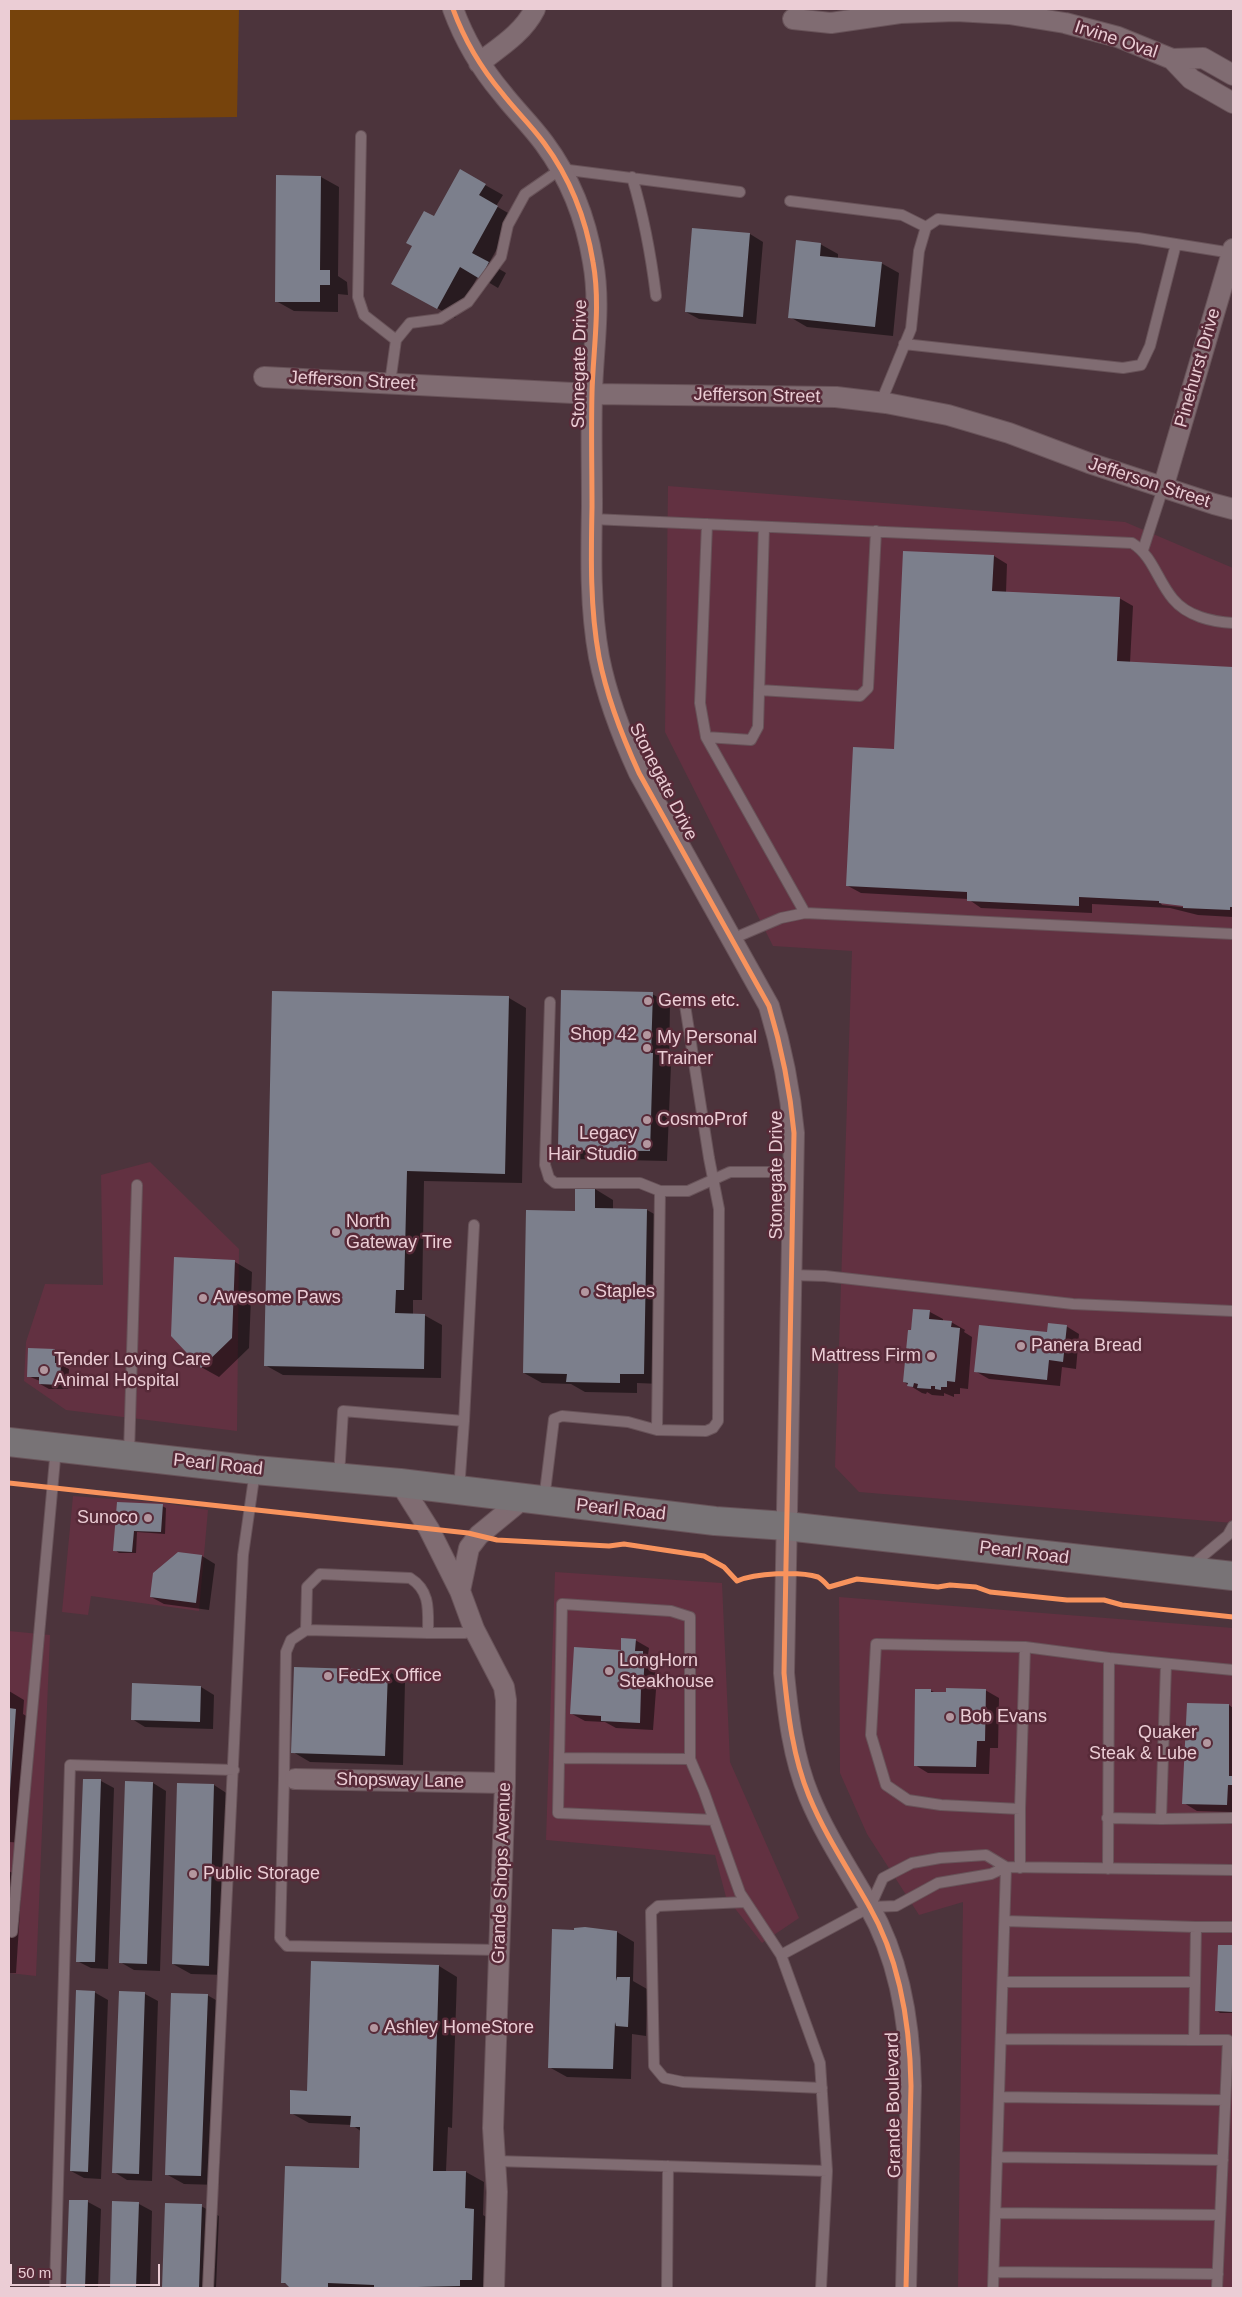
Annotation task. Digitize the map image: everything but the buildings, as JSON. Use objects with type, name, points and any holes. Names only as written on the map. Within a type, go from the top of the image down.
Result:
[{"type":"main road","name":"Pearl Road","points":[[9,1442],[255,1470],[400,1483],[534,1500],[1233,1576]]},
{"type":"street","name":"Stonegate Drive","points":[[453,9],[461,31],[479,63],[544,142],[561,169],[576,199],[594,263],[596,295],[592,394],[593,614],[600,659],[611,703],[639,773],[769,1006],[782,1048],[790,1090],[794,1133],[786,1526]]},
{"type":"street","points":[[479,63],[514,36],[530,19],[535,9]]},
{"type":"street","name":"Irvine Oval","points":[[792,19],[831,24],[900,13],[956,11],[1010,14],[1065,23],[1118,37],[1172,59],[1191,78],[1233,103]]},
{"type":"street","name":"Irvine Oval","points":[[1172,59],[1203,58],[1233,74]]},
{"type":"street","name":"Pinehurst Drive","points":[[1163,488],[1228,286],[1233,251]]},
{"type":"street","name":"Jefferson Street","points":[[264,377],[592,394],[836,397],[881,402],[948,415],[1009,433],[1163,488],[1233,509]]},
{"type":"street","name":"Grande Shops Avenue","points":[[400,1483],[429,1529],[460,1591],[474,1629],[504,1686],[505,1783],[493,2128],[497,2192],[494,2288]]},
{"type":"street","points":[[460,1591],[469,1548],[479,1535],[534,1500]]},
{"type":"street","name":"Grande Boulevard","points":[[786,1526],[784,1673],[788,1714],[795,1752],[808,1794],[826,1834],[870,1907],[886,1942],[898,1978],[906,2016],[911,2054],[906,2288]]},
{"type":"street","name":"Shopsway Lane","points":[[290,1779],[505,1783]]},
{"type":"lane","points":[[361,136],[358,297],[364,315],[396,340]]},
{"type":"lane","points":[[390,383],[396,340],[410,323],[440,319],[468,302],[501,257],[508,225],[525,194],[561,169],[740,192]]},
{"type":"lane","points":[[632,177],[643,213],[651,253],[656,296]]},
{"type":"lane","points":[[790,201],[902,215],[926,227]]},
{"type":"lane","points":[[881,402],[911,328],[919,250],[926,227],[938,219],[1138,238],[1233,251]]},
{"type":"lane","points":[[904,344],[1123,368],[1141,365],[1150,346],[1176,244]]},
{"type":"lane","points":[[1143,550],[1163,488]]},
{"type":"lane","points":[[592,519],[1132,543],[1143,550],[1173,600],[1195,616],[1233,623]]},
{"type":"lane","points":[[707,524],[700,703],[706,737],[805,913]]},
{"type":"lane","points":[[706,737],[751,740],[758,727],[764,526]]},
{"type":"lane","points":[[759,690],[860,696],[868,688],[876,531]]},
{"type":"lane","points":[[732,939],[781,918],[805,913],[1233,934]]},
{"type":"lane","points":[[550,1002],[545,1166],[549,1178],[555,1183],[640,1183],[660,1191],[688,1191],[730,1172],[793,1172]]},
{"type":"lane","points":[[534,1500],[554,1419],[562,1416],[628,1422],[657,1430],[706,1431],[713,1428],[718,1421],[719,1208],[686,1005]]},
{"type":"lane","points":[[129,1455],[137,1185]]},
{"type":"lane","points":[[657,1430],[660,1191]]},
{"type":"lane","points":[[459,1490],[474,1225]]},
{"type":"lane","points":[[791,1276],[824,1276],[1073,1304],[1233,1311]]},
{"type":"lane","points":[[339,1477],[343,1411],[464,1421]]},
{"type":"lane","points":[[12,1932],[56,1447]]},
{"type":"lane","points":[[208,2288],[243,1555],[255,1470]]},
{"type":"lane","points":[[1186,1571],[1228,1535],[1233,1526]]},
{"type":"lane","points":[[306,1630],[307,1587],[320,1574],[410,1578],[419,1584],[428,1603],[428,1633]]},
{"type":"lane","points":[[714,1820],[558,1813],[562,1604],[671,1611],[690,1617],[690,1760],[714,1820],[740,1893],[781,1955],[820,2062],[827,2171],[821,2288]]},
{"type":"lane","points":[[474,1629],[465,1633],[306,1630],[291,1640],[286,1652],[290,1779],[280,1938],[286,1946],[499,1950]]},
{"type":"lane","points":[[1020,1809],[908,1800],[886,1786],[871,1735],[876,1644],[1025,1647],[1109,1658],[1233,1670]]},
{"type":"lane","points":[[1020,1868],[1025,1647]]},
{"type":"lane","points":[[1108,1869],[1109,1658]]},
{"type":"lane","points":[[1161,1820],[1166,1664]]},
{"type":"lane","points":[[559,1758],[690,1760]]},
{"type":"lane","points":[[55,2288],[70,1765],[234,1770]]},
{"type":"lane","points":[[1107,1818],[1161,1820],[1233,1818]]},
{"type":"lane","points":[[870,1907],[883,1878],[912,1863],[940,1858],[986,1855],[1006,1867],[1020,1868],[1233,1870]]},
{"type":"lane","points":[[781,1955],[870,1907],[896,1906],[938,1883],[991,1874],[1006,1867]]},
{"type":"lane","points":[[993,2288],[1006,1867]]},
{"type":"lane","points":[[745,1902],[658,1906],[652,1912],[654,2066],[664,2078],[683,2082],[822,2088]]},
{"type":"lane","points":[[1005,1922],[1196,1927],[1233,1926]]},
{"type":"lane","points":[[1194,2040],[1196,1927]]},
{"type":"lane","points":[[1003,1982],[1195,1982]]},
{"type":"lane","points":[[1001,2039],[1228,2040],[1217,2288]]},
{"type":"lane","points":[[999,2097],[1225,2100]]},
{"type":"lane","points":[[997,2157],[1223,2160]]},
{"type":"lane","points":[[496,2161],[827,2171]]},
{"type":"lane","points":[[667,2288],[668,2166]]},
{"type":"lane","points":[[996,2213],[1220,2215]]},
{"type":"lane","points":[[994,2272],[1218,2274]]},
{"type":"shaded area","points":[[9,9],[239,9],[237,117],[9,120]]},
{"type":"shaded area","points":[[668,486],[1125,522],[1233,568],[1233,1523],[859,1492],[835,1467],[852,951],[773,946],[665,732]]},
{"type":"shaded area","points":[[150,1162],[239,1249],[237,1431],[66,1410],[24,1381],[26,1342],[45,1284],[103,1285],[101,1175]]},
{"type":"shaded area","points":[[73,1496],[164,1503],[208,1510],[199,1611],[91,1596],[88,1615],[62,1612]]},
{"type":"shaded area","points":[[555,1572],[722,1583],[730,1762],[799,1918],[762,1943],[726,1897],[715,1855],[546,1840]]},
{"type":"shaded area","points":[[839,1597],[1233,1628],[1233,2288],[958,2288],[963,1902],[919,1915],[867,1834],[840,1773]]},
{"type":"shaded area","points":[[9,1631],[50,1635],[36,1976],[9,1973]]},
{"type":"cycle path","points":[[453,9],[468,42],[487,74],[539,136],[562,170],[576,199],[586,230],[593,262],[596,295],[592,407],[591,564],[594,620],[602,672],[616,716],[639,773],[769,1006],[785,1069],[794,1133],[784,1673],[787,1704],[792,1736],[803,1781],[822,1824],[880,1927],[889,1948],[901,1993],[908,2039],[911,2086],[906,2288]]},
{"type":"cycle path","points":[[9,1483],[468,1533],[497,1540],[609,1546],[624,1544],[704,1556],[724,1567],[737,1581],[755,1576],[800,1574],[818,1577],[829,1587],[857,1579],[938,1587],[950,1585],[976,1587],[990,1592],[1067,1600],[1104,1600],[1122,1605],[1233,1617]]},
{"type":"place","name":"Gems etc.","points":[[648,1001]]},
{"type":"place","name":"Shop 42","points":[[647,1035]]},
{"type":"place","name":"My Personal Trainer","points":[[647,1048]]},
{"type":"place","name":"CosmoProf","points":[[647,1120]]},
{"type":"place","name":"Legacy Hair Studio","points":[[647,1144]]},
{"type":"place","name":"North Gateway Tire","points":[[336,1232]]},
{"type":"place","name":"Staples","points":[[585,1292]]},
{"type":"place","name":"Awesome Paws","points":[[203,1298]]},
{"type":"place","name":"Panera Bread","points":[[1021,1346]]},
{"type":"place","name":"Mattress Firm","points":[[931,1356]]},
{"type":"place","name":"Tender Loving Care Animal Hospital","points":[[44,1370]]},
{"type":"place","name":"Sunoco","points":[[148,1518]]},
{"type":"place","name":"LongHorn Steakhouse","points":[[609,1671]]},
{"type":"place","name":"FedEx Office","points":[[328,1676]]},
{"type":"place","name":"Bob Evans","points":[[950,1717]]},
{"type":"place","name":"Quaker Steak & Lube","points":[[1207,1743]]},
{"type":"place","name":"Public Storage","points":[[193,1874]]},
{"type":"place","name":"Ashley HomeStore","points":[[374,2028]]}]
